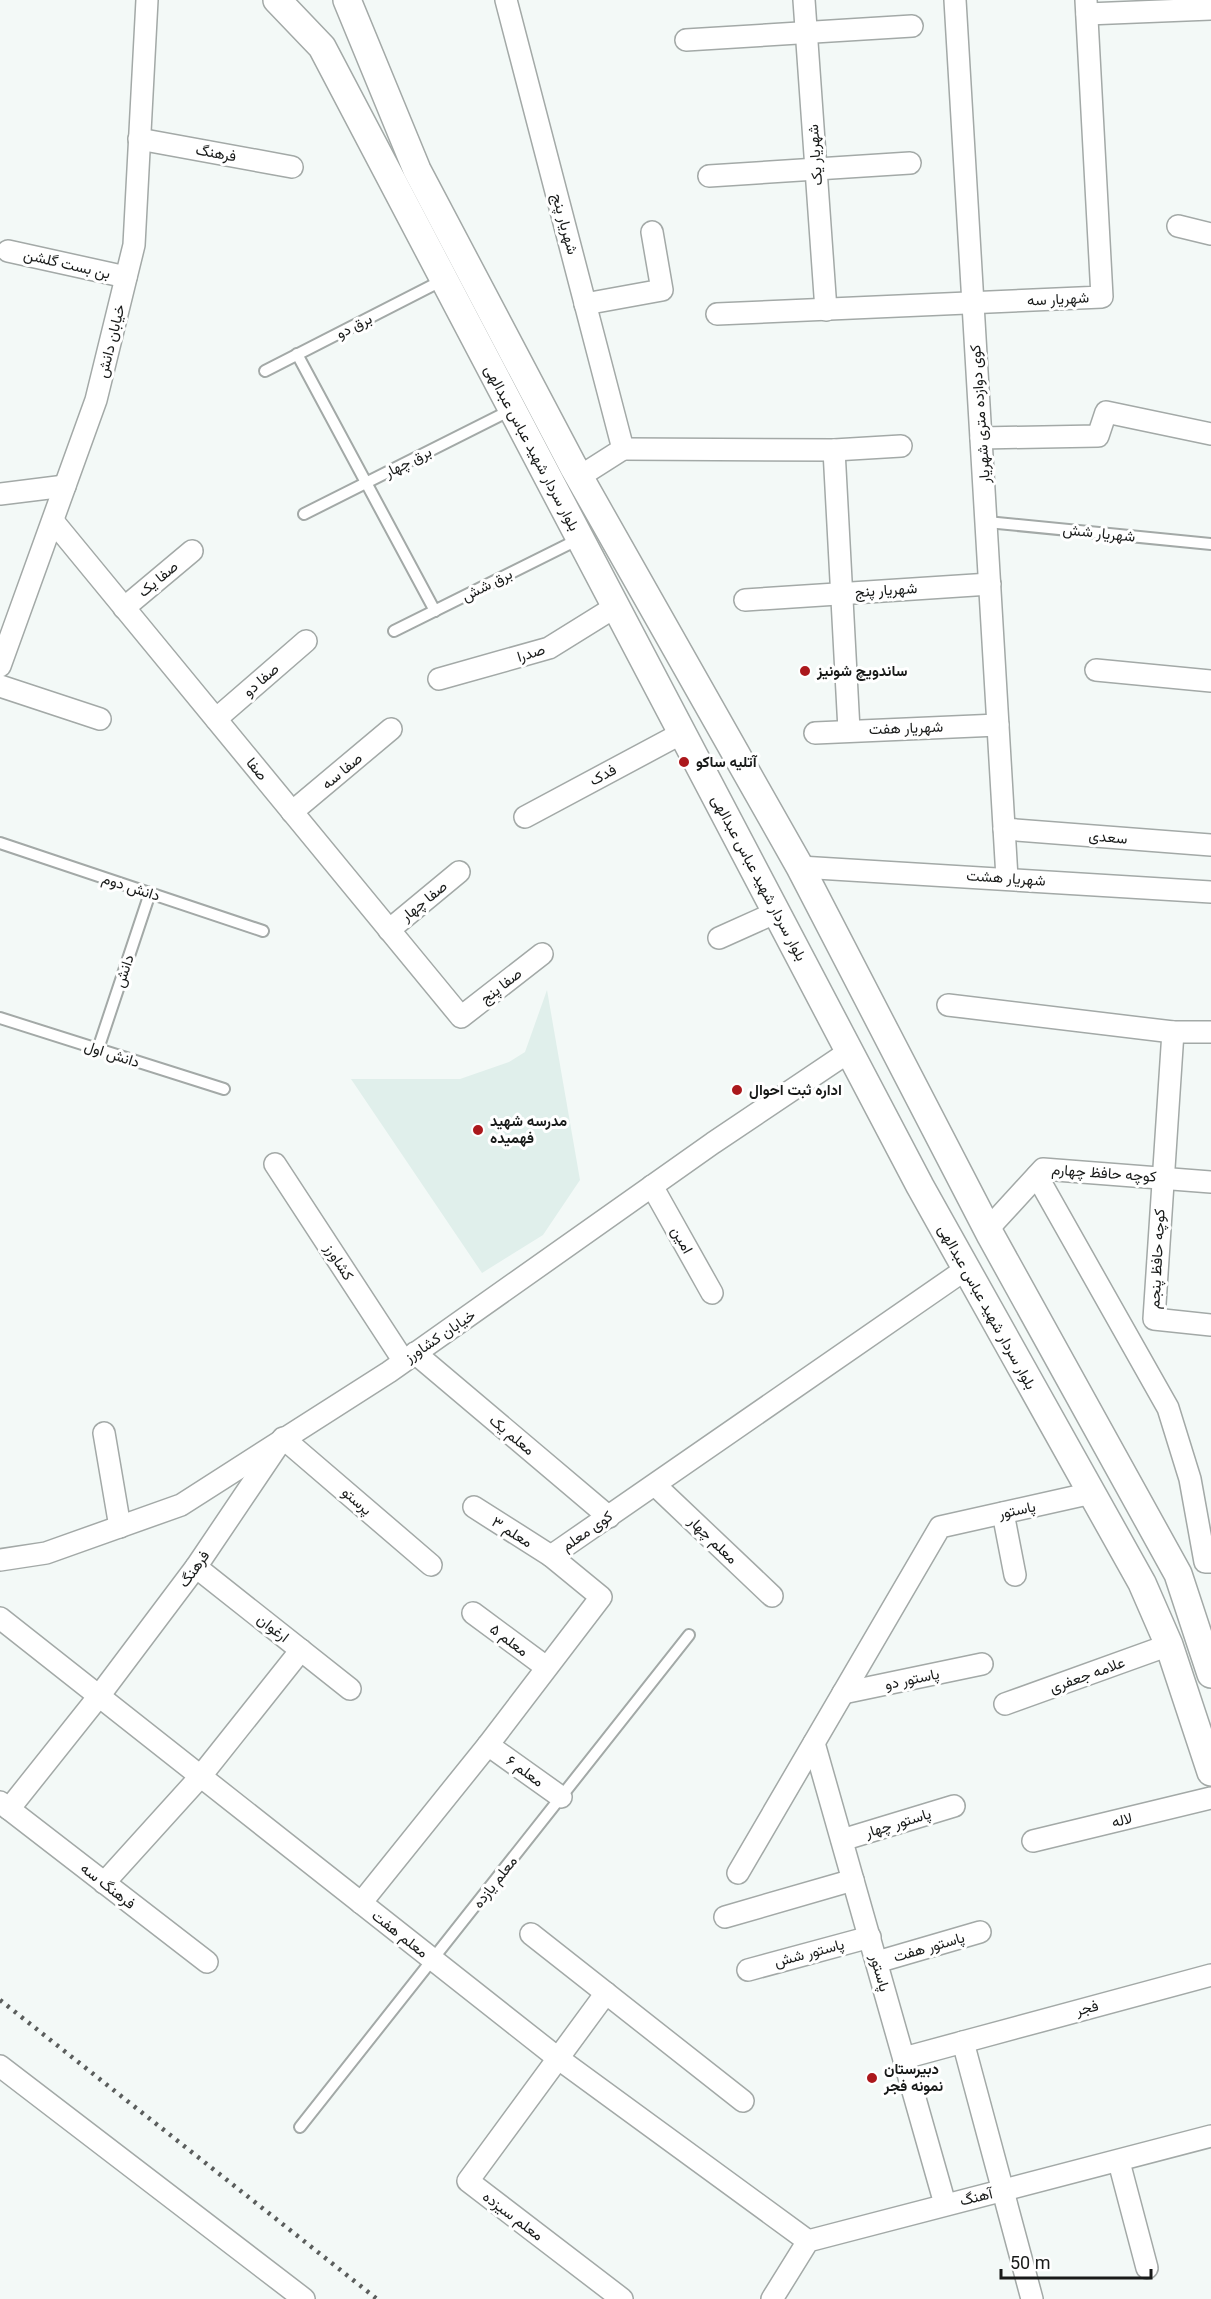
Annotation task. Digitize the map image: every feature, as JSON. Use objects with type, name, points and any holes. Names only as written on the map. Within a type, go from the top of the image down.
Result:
[{"type":"street","name":"خیابان دانش","points":[[0,666],[96,400],[134,244],[147,0]]},
{"type":"street","name":"بلوار سردار شهید عباس عبدالهی","points":[[277,0],[322,47],[615,608],[966,1269],[1142,1583],[1169,1645],[1211,1772]]},
{"type":"street","name":"بلوار سردار شهید عباس عبدالهی","points":[[347,0],[417,171],[579,477],[800,867],[988,1229],[1178,1574],[1211,1674]]},
{"type":"street","name":"شهریار پنج","points":[[506,0],[623,449]]},
{"type":"street","name":"شهریار یک","points":[[804,0],[826,310]]},
{"type":"street","name":"کوی دوازده متری شهریار","points":[[955,0],[1007,878]]},
{"type":"street","points":[[1087,7],[1211,9]]},
{"type":"street","name":"شهریار سه","points":[[717,314],[1102,297],[1087,7]]},
{"type":"street","points":[[686,40],[912,26]]},
{"type":"street","name":"فرهنگ","points":[[139,139],[292,167]]},
{"type":"street","points":[[709,176],[910,163]]},
{"type":"street","points":[[1178,226],[1211,234]]},
{"type":"street","points":[[585,304],[662,290],[652,232]]},
{"type":"street","name":"بن بست گلشن","points":[[8,250],[126,277]]},
{"type":"street","points":[[981,438],[1098,436],[1106,412],[1211,434]]},
{"type":"street","points":[[579,477],[623,449],[834,450],[901,446]]},
{"type":"street","points":[[834,450],[849,730]]},
{"type":"street","points":[[0,494],[65,486]]},
{"type":"street","name":"صفا","points":[[53,521],[460,1017]]},
{"type":"street","name":"صفا یک","points":[[124,608],[192,551]]},
{"type":"street","name":"شهریار پنج","points":[[746,600],[990,584]]},
{"type":"street","name":"صدرا","points":[[439,679],[549,648],[615,608]]},
{"type":"street","name":"صفا دو","points":[[216,719],[306,641]]},
{"type":"street","points":[[1096,669],[1211,681]]},
{"type":"street","points":[[0,686],[100,719]]},
{"type":"street","name":"شهریار هفت","points":[[815,733],[998,725]]},
{"type":"street","name":"صفا سه","points":[[292,812],[391,729]]},
{"type":"street","name":"فدک","points":[[525,817],[682,733]]},
{"type":"street","name":"سعدی","points":[[1004,829],[1211,845]]},
{"type":"street","name":"شهریار هشت","points":[[800,867],[1211,892]]},
{"type":"street","name":"صفا چهار","points":[[389,930],[459,872]]},
{"type":"street","points":[[719,938],[777,912]]},
{"type":"street","name":"صفا پنج","points":[[460,1017],[542,954]]},
{"type":"street","points":[[948,1005],[1173,1032],[1211,1032]]},
{"type":"street","points":[[1162,1178],[1173,1032]]},
{"type":"street","points":[[850,1051],[887,1035]]},
{"type":"street","name":"خیابان کشاورز","points":[[0,1560],[46,1553],[181,1505],[409,1357],[652,1186],[850,1051]]},
{"type":"street","name":"کشاورز","points":[[275,1164],[409,1357]]},
{"type":"street","name":"کوچه حافظ چهارم","points":[[988,1229],[1043,1169],[1211,1182]]},
{"type":"street","points":[[1037,1176],[1168,1408],[1201,1480],[1208,1562]]},
{"type":"street","name":"کوچه حافظ پنجم","points":[[1162,1178],[1154,1319],[1211,1325]]},
{"type":"street","name":"امین","points":[[652,1186],[712,1293]]},
{"type":"street","name":"کوی معلم","points":[[361,1903],[488,1745],[601,1597],[551,1556],[966,1269]]},
{"type":"street","name":"معلم یک","points":[[409,1357],[609,1517]]},
{"type":"street","points":[[104,1433],[120,1527]]},
{"type":"street","name":"فرهنگ","points":[[99,1696],[196,1567],[283,1437]]},
{"type":"street","name":"پرستو","points":[[283,1437],[431,1565]]},
{"type":"street","name":"معلم چهار","points":[[655,1485],[772,1596]]},
{"type":"street","name":"پاستور","points":[[738,1873],[940,1527],[1092,1493]]},
{"type":"street","name":"معلم ۳","points":[[474,1507],[551,1556]]},
{"type":"street","points":[[1003,1513],[1015,1575]]},
{"type":"street","name":"ارغوان","points":[[196,1567],[350,1689]]},
{"type":"street","name":"معلم ۵","points":[[473,1613],[546,1667]]},
{"type":"street","name":"معلم هفت","points":[[0,1618],[559,2059],[808,2241]]},
{"type":"street","name":"علامه جعفری","points":[[1005,1704],[1169,1645]]},
{"type":"street","points":[[104,1883],[200,1777],[301,1650]]},
{"type":"street","name":"پاستور دو","points":[[843,1693],[982,1664]]},
{"type":"street","name":"فرهنگ سه","points":[[99,1696],[4,1805],[207,1962]]},
{"type":"street","name":"پاستور","points":[[814,1743],[945,2204]]},
{"type":"street","name":"معلم ۶","points":[[488,1745],[561,1797]]},
{"type":"street","name":"لاله","points":[[1033,1841],[1211,1798]]},
{"type":"street","name":"پاستور چهار","points":[[842,1840],[954,1806]]},
{"type":"street","points":[[725,1917],[853,1880]]},
{"type":"street","name":"پاستور هفت","points":[[877,1962],[980,1932]]},
{"type":"street","points":[[531,1935],[743,2101]]},
{"type":"street","name":"پاستور شش","points":[[748,1970],[870,1937]]},
{"type":"street","name":"فجر","points":[[904,2058],[1211,1975]]},
{"type":"street","points":[[559,2059],[606,1993]]},
{"type":"street","points":[[963,2042],[1001,2191],[1032,2299]]},
{"type":"street","name":"معلم سیزده","points":[[559,2059],[468,2181],[622,2299]]},
{"type":"street","points":[[0,2066],[304,2299]]},
{"type":"street","name":"آهنگ","points":[[808,2241],[945,2204],[1119,2162],[1211,2136]]},
{"type":"street","points":[[1119,2162],[1147,2268]]},
{"type":"street","points":[[772,2299],[808,2241]]},
{"type":"lane","name":"برق دو","points":[[265,371],[443,280]]},
{"type":"lane","points":[[297,354],[435,611]]},
{"type":"lane","name":"برق چهار","points":[[304,514],[512,410]]},
{"type":"lane","name":"شهریار شش","points":[[987,522],[1211,544]]},
{"type":"lane","name":"برق شش","points":[[394,631],[579,539]]},
{"type":"lane","name":"دانش دوم","points":[[0,843],[263,930]]},
{"type":"lane","name":"دانش","points":[[98,1049],[150,893]]},
{"type":"lane","name":"دانش اول","points":[[0,1018],[224,1089]]},
{"type":"lane","name":"معلم یازده","points":[[300,2127],[688,1635]]},
{"type":"shaded area","name":"مدرسه شهید فهمیده","points":[[547,990],[580,1180],[543,1235],[482,1273],[351,1079],[460,1079],[509,1062],[525,1052]]},
{"type":"railway","points":[[0,2000],[377,2299]]},
{"type":"place","name":"ساندویچ شونیز","points":[[805,671]]},
{"type":"place","name":"آتلیه ساکو","points":[[684,762]]},
{"type":"place","name":"اداره ثبت احوال","points":[[737,1090]]},
{"type":"place","name":"مدرسه شهید فهمیده","points":[[478,1130]]},
{"type":"place","name":"دبیرستان نمونه فجر","points":[[872,2078]]}]
